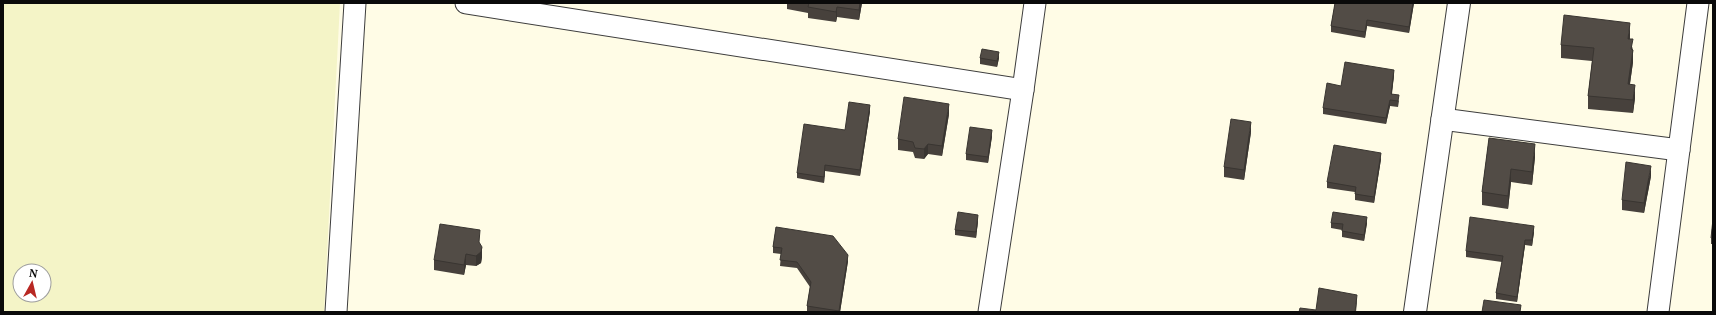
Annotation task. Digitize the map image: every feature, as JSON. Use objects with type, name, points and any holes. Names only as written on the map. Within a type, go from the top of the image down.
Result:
[{"type":"street","points":[[336,312],[355,3]]},
{"type":"street","points":[[466,3],[1024,90]]},
{"type":"street","points":[[989,312],[1024,90],[1035,3]]},
{"type":"street","points":[[1415,312],[1459,3]]},
{"type":"street","points":[[1658,312],[1698,3]]},
{"type":"street","points":[[1442,119],[1680,150]]},
{"type":"green space","points":[[3,3],[340,3],[324,312],[3,312]]},
{"type":"building","points":[[809,3],[860,3],[859,10],[837,7],[836,12],[808,7]]},
{"type":"building","points":[[1335,3],[1413,3],[1409,27],[1367,20],[1365,32],[1331,26]]},
{"type":"building","points":[[1564,15],[1630,23],[1628,39],[1633,39],[1631,49],[1633,50],[1628,84],[1635,85],[1633,100],[1588,96],[1594,48],[1561,45]]},
{"type":"building","points":[[982,49],[999,52],[997,61],[980,58]]},
{"type":"building","points":[[1345,62],[1394,70],[1391,94],[1399,95],[1398,101],[1390,100],[1386,118],[1323,108],[1327,83],[1341,86]]},
{"type":"building","points":[[904,97],[949,104],[942,146],[928,144],[924,149],[915,148],[913,142],[898,139]]},
{"type":"building","points":[[849,102],[870,105],[860,170],[825,165],[824,177],[797,173],[804,124],[845,130]]},
{"type":"building","points":[[1231,119],[1251,122],[1244,170],[1224,167]]},
{"type":"building","points":[[970,127],[992,130],[988,157],[966,154]]},
{"type":"building","points":[[1489,138],[1535,144],[1532,172],[1511,169],[1508,196],[1482,192]]},
{"type":"building","points":[[1334,145],[1381,153],[1374,197],[1355,194],[1356,187],[1327,182]]},
{"type":"building","points":[[1626,162],[1651,166],[1644,203],[1622,200]]},
{"type":"building","points":[[958,212],[978,215],[976,232],[955,230]]},
{"type":"building","points":[[1333,212],[1367,217],[1364,235],[1342,231],[1343,224],[1331,223]]},
{"type":"building","points":[[1470,217],[1534,226],[1532,240],[1525,240],[1517,297],[1496,293],[1503,256],[1466,251]]},
{"type":"building","points":[[1713,219],[1713,239],[1711,238]]},
{"type":"building","points":[[440,224],[480,230],[479,242],[482,247],[481,252],[476,256],[466,254],[464,265],[434,260]]},
{"type":"building","points":[[776,227],[833,236],[848,255],[839,311],[807,306],[811,282],[797,262],[780,260],[782,248],[773,247]]},
{"type":"building","points":[[1319,288],[1357,295],[1355,312],[1299,312],[1300,308],[1316,310]]},
{"type":"building","points":[[1484,300],[1521,305],[1520,312],[1482,312]]}]
